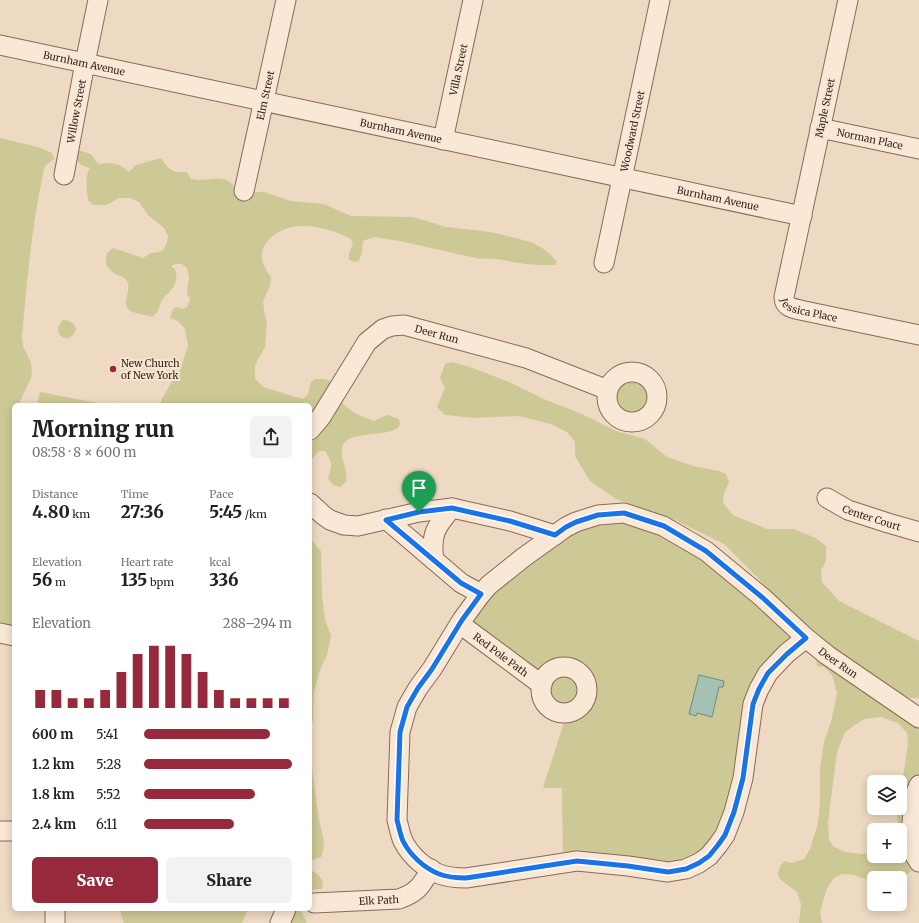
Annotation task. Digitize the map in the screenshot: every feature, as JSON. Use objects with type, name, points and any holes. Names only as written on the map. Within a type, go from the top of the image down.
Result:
[{"type":"street","name":"Willow Street","points":[[64,175],[98,0]]},
{"type":"street","name":"Elm Street","points":[[244,191],[286,0]]},
{"type":"street","name":"Villa Street","points":[[443,140],[473,0]]},
{"type":"street","name":"Woodward Street","points":[[604,263],[660,0]]},
{"type":"street","name":"Maple Street","points":[[802,216],[848,0]]},
{"type":"street","name":"Burnham Avenue","points":[[0,45],[802,216]]},
{"type":"street","name":"Norman Place","points":[[820,128],[919,149]]},
{"type":"street","name":"Jessica Place","points":[[802,216],[784,297],[786,304],[789,307],[800,310],[919,335]]},
{"type":"street","name":"Deer Run","points":[[312,428],[321,417],[368,342],[383,329],[392,326],[404,325],[526,358],[608,390]]},
{"type":"street","name":"Center Court","points":[[827,498],[848,510],[919,532]]},
{"type":"street","points":[[312,505],[330,520],[344,525],[358,526],[419,512],[452,508],[510,521],[555,535]]},
{"type":"street","points":[[434,560],[433,545],[437,528],[441,520],[452,508]]},
{"type":"street","name":"Deer Run","points":[[806,638],[768,673],[759,689],[753,704],[743,778],[734,812],[725,835],[709,856],[699,863],[686,869],[668,872],[577,861],[466,878],[455,878],[439,874],[420,862],[413,855],[400,833],[397,820],[400,732],[407,707],[418,688],[432,669],[460,624],[489,585],[524,557],[566,527],[598,515],[624,513],[664,526],[706,551],[763,598],[806,638],[827,655],[919,718]]},
{"type":"street","points":[[386,520],[461,583],[481,594]]},
{"type":"street","name":"Red Pole Path","points":[[460,624],[542,685]]},
{"type":"street","points":[[0,633],[12,636]]},
{"type":"street","points":[[919,785],[914,797],[911,836],[913,852],[919,862]]},
{"type":"street","points":[[0,831],[12,831]]},
{"type":"street","name":"Elk Path","points":[[314,903],[398,899],[407,896],[422,886],[431,869]]},
{"type":"street","points":[[55,911],[55,923]]},
{"type":"street","points":[[280,923],[285,911]]},
{"type":"shaded area","points":[[0,138],[38,147],[52,153],[54,159],[46,165],[44,169],[30,252],[22,336],[23,346],[31,363],[32,376],[20,403],[12,403],[12,630],[0,628]]},
{"type":"shaded area","points":[[78,150],[91,154],[98,164],[115,164],[129,172],[136,165],[161,158],[171,170],[187,172],[191,179],[226,180],[231,183],[238,192],[264,192],[291,201],[324,204],[351,216],[413,217],[446,227],[491,232],[531,242],[549,253],[557,262],[554,265],[535,265],[497,259],[480,259],[400,241],[374,237],[363,241],[359,261],[355,262],[349,260],[353,245],[351,239],[328,230],[310,226],[297,226],[290,227],[271,237],[263,248],[262,255],[263,264],[271,277],[270,286],[263,301],[267,322],[265,347],[255,367],[255,378],[263,387],[303,399],[308,394],[311,382],[315,379],[325,379],[330,381],[342,403],[350,410],[374,421],[387,415],[399,419],[400,424],[396,429],[382,433],[357,436],[345,442],[342,448],[342,454],[346,473],[346,482],[340,487],[333,485],[328,478],[331,470],[331,464],[325,451],[319,451],[312,459],[312,403],[161,403],[173,379],[180,370],[188,346],[185,329],[178,321],[170,318],[173,309],[177,307],[183,309],[187,307],[190,299],[187,293],[189,277],[187,268],[182,264],[175,264],[171,266],[176,272],[175,283],[163,299],[158,311],[152,317],[131,311],[126,305],[129,287],[128,283],[124,278],[115,274],[106,265],[107,253],[113,248],[143,258],[151,253],[159,252],[164,249],[168,236],[164,228],[148,215],[139,202],[130,198],[119,198],[106,205],[93,205],[88,200],[86,180],[90,168],[81,165],[75,158]]},
{"type":"shaded area","points":[[63,320],[71,322],[76,329],[73,335],[69,338],[62,337],[59,334],[59,325]]},
{"type":"shaded area","points":[[451,362],[470,367],[509,382],[546,400],[582,414],[616,431],[645,439],[667,457],[693,466],[719,471],[726,474],[729,482],[724,494],[723,503],[733,515],[767,529],[793,529],[816,538],[826,546],[826,560],[821,571],[822,582],[839,601],[919,641],[919,698],[907,698],[919,726],[919,864],[907,875],[907,871],[867,871],[867,880],[854,875],[842,874],[834,878],[827,888],[820,911],[822,923],[799,923],[801,904],[797,892],[780,879],[778,874],[780,866],[785,861],[792,863],[804,859],[810,849],[818,823],[820,803],[820,769],[824,742],[831,722],[837,693],[832,675],[824,667],[817,666],[816,654],[777,602],[757,577],[724,544],[677,521],[616,499],[590,481],[575,456],[575,442],[567,432],[551,424],[518,416],[475,418],[445,415],[437,407],[445,388],[440,378],[445,364]]},
{"type":"shaded area","points":[[627,372],[637,372],[650,379],[657,392],[657,402],[650,415],[637,422],[627,422],[618,418],[611,411],[607,402],[607,392],[611,383],[618,376]]},
{"type":"shaded area","points":[[40,392],[98,403],[37,403]]},
{"type":"shaded area","points":[[598,515],[663,526],[806,638],[768,673],[734,812],[699,863],[563,863],[562,788],[543,788],[567,713],[554,711],[550,708],[545,702],[542,693],[462,620],[481,594]]},
{"type":"shaded area","points":[[312,541],[321,551],[322,595],[325,619],[331,636],[327,655],[320,670],[314,692],[312,724]]},
{"type":"shaded area","points":[[699,675],[724,681],[723,687],[719,687],[712,717],[697,713],[696,716],[689,714]]},
{"type":"shaded area","points":[[312,763],[318,814],[324,841],[321,857],[312,860]]},
{"type":"shaded area","points":[[312,871],[320,877],[323,882],[322,889],[314,889],[312,891]]},
{"type":"shaded area","points":[[121,911],[247,911],[242,923],[124,923]]},
{"type":"shaded area","points":[[288,911],[301,911],[307,923],[282,923]]},
{"type":"place","name":"New Church of New York","points":[[113,369]]},
{"type":"route","points":[[452,508],[510,521],[555,535],[576,522],[598,515],[624,513],[664,526],[706,551],[763,598],[806,638],[768,673],[759,689],[753,704],[743,778],[734,812],[725,835],[709,856],[686,869],[668,872],[577,861],[466,878],[455,878],[439,874],[420,862],[413,855],[400,833],[397,820],[400,732],[407,707],[418,688],[432,669],[462,620],[481,594],[461,583],[386,520],[419,512],[452,508]]}]
